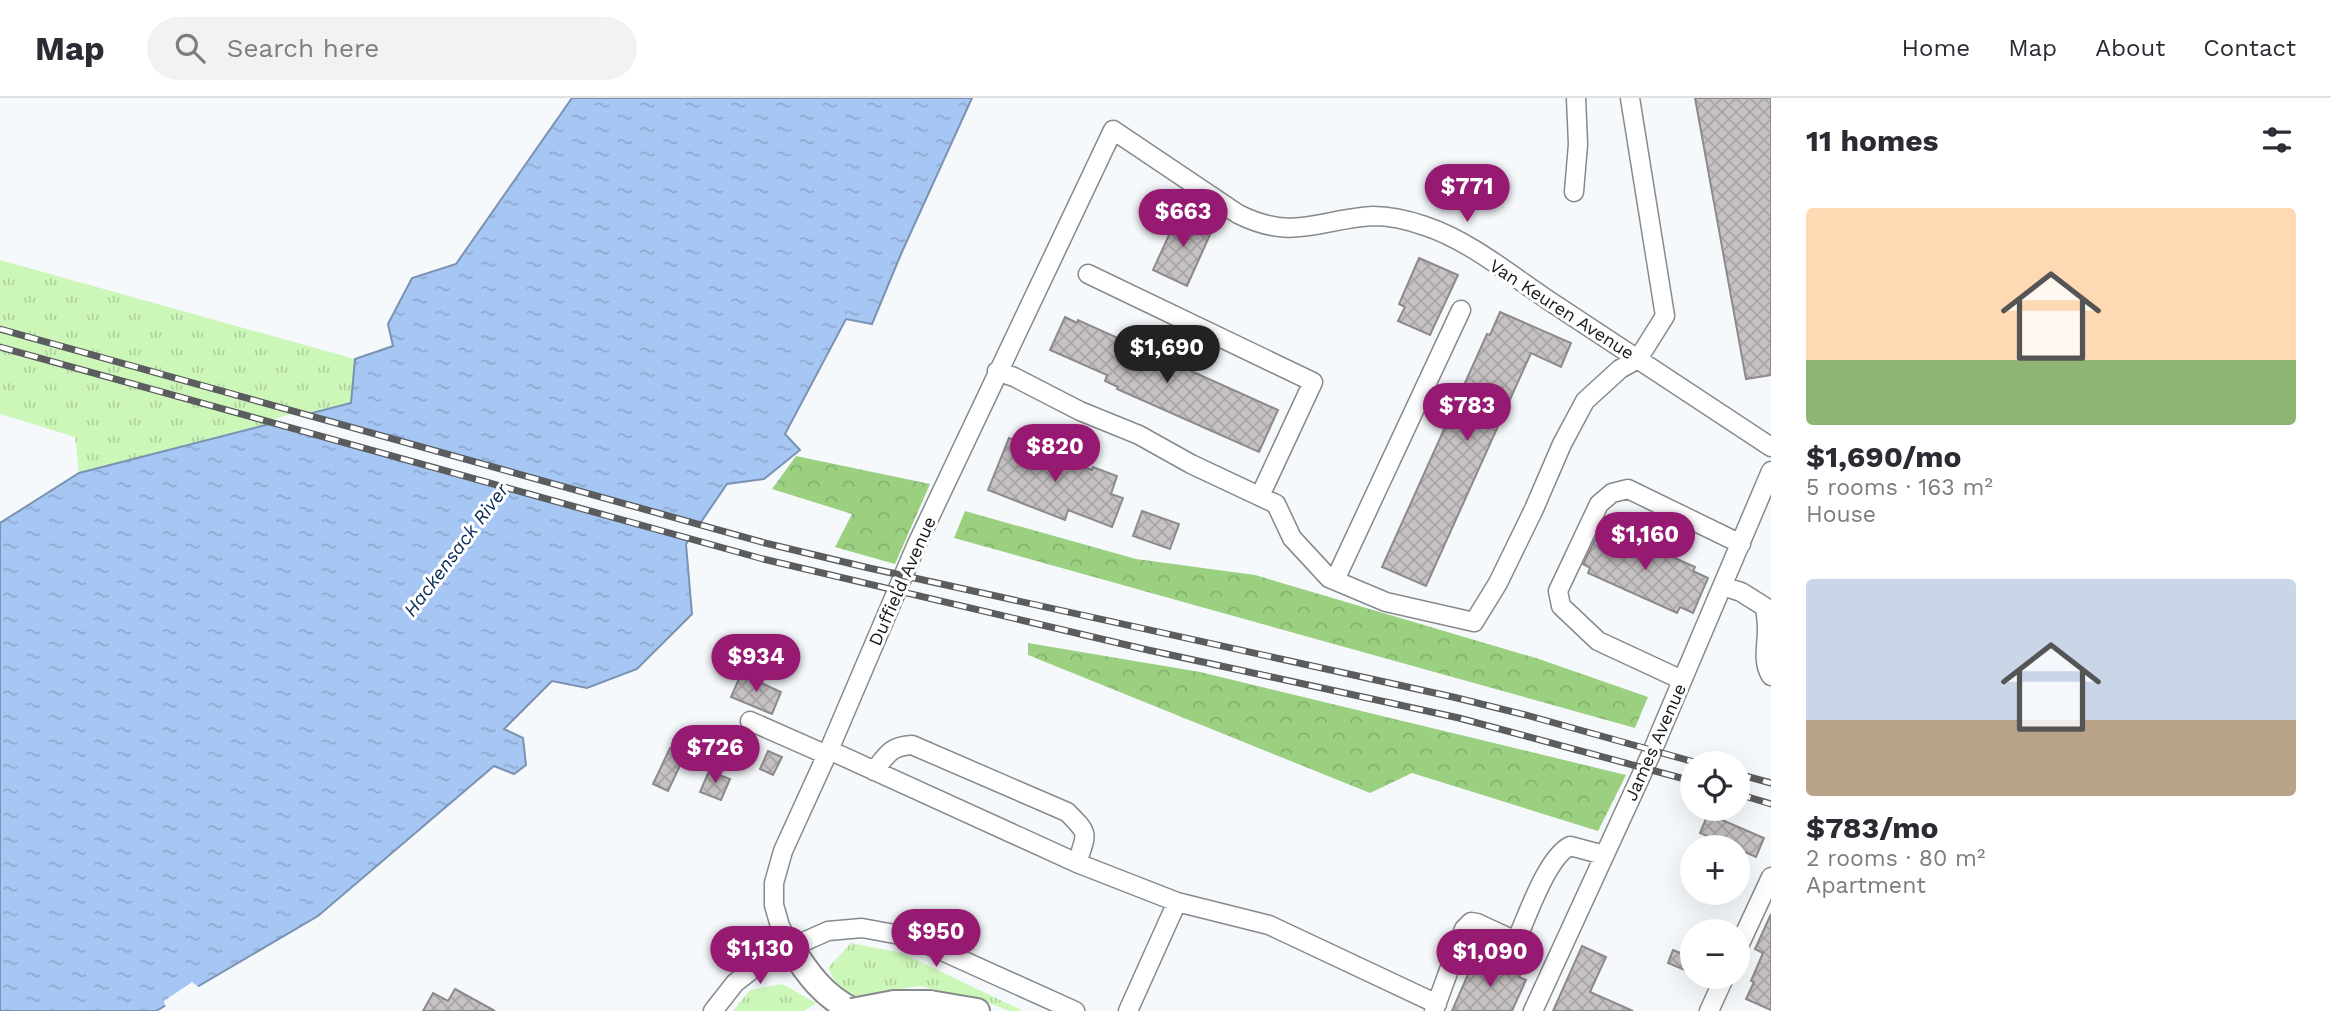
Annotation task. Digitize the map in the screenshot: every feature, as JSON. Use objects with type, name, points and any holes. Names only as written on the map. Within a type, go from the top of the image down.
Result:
[{"type":"highway","points":[[790,946],[816,984],[834,1000],[853,1011],[894,1003],[930,1003],[977,1011]]},
{"type":"street","points":[[1574,192],[1578,144],[1576,98]]},
{"type":"street","points":[[997,371],[1080,411],[1139,435],[1191,464],[1276,504],[1293,538],[1329,578],[1386,601],[1474,622],[1498,583],[1562,444],[1585,401],[1620,369],[1639,359],[1665,316],[1630,98]]},
{"type":"street","name":"Van Keuren Avenue","points":[[1113,130],[1238,214],[1258,223],[1304,228],[1380,216],[1402,219],[1437,230],[1771,447]]},
{"type":"street","name":"Duffield Avenue","points":[[790,946],[776,916],[773,894],[783,851],[916,546],[1113,130]]},
{"type":"street","points":[[1087,274],[1313,382],[1260,496]]},
{"type":"street","points":[[1335,580],[1461,310]]},
{"type":"street","name":"James Avenue","points":[[1533,1011],[1682,680],[1771,471]]},
{"type":"street","points":[[1682,680],[1598,641],[1561,606],[1558,591],[1599,504],[1612,492],[1628,489],[1741,544]]},
{"type":"street","points":[[1723,586],[1741,592],[1765,607],[1767,631],[1764,651],[1771,676]]},
{"type":"street","points":[[750,721],[874,771],[1077,863],[1177,902],[1269,925],[1435,1007],[1464,929],[1471,922],[1516,941],[1548,871],[1561,850],[1570,846],[1604,855]]},
{"type":"street","points":[[874,771],[892,749],[912,745],[1067,812],[1084,829],[1086,836],[1077,863]]},
{"type":"street","points":[[1750,922],[1771,877]]},
{"type":"street","points":[[1128,1011],[1177,902]]},
{"type":"street","points":[[713,1011],[719,1000],[745,973],[767,958],[817,934],[862,928],[898,933],[922,942],[1076,1011]]},
{"type":"street","points":[[1709,1011],[1719,989]]},
{"type":"green space","points":[[0,260],[355,359],[352,403],[277,429],[79,473],[75,437],[0,414]]},
{"type":"green space","points":[[796,456],[930,484],[895,564],[835,547],[852,514],[772,489]]},
{"type":"green space","points":[[965,511],[1136,559],[1255,575],[1539,659],[1648,697],[1635,728],[954,538]]},
{"type":"green space","points":[[1028,643],[1200,672],[1626,775],[1598,831],[1412,773],[1370,793],[1028,655]]},
{"type":"green space","points":[[851,943],[902,953],[1023,1011],[1010,1011],[976,998],[919,986],[844,998],[828,968]]},
{"type":"green space","points":[[782,984],[816,1003],[804,1011],[733,1011],[750,990]]},
{"type":"water","name":"Hackensack River","points":[[572,98],[972,98],[872,324],[846,319],[785,434],[800,450],[764,479],[727,484],[686,544],[692,614],[637,669],[587,688],[552,681],[504,729],[523,738],[526,765],[514,774],[494,766],[318,916],[156,1011],[0,1011],[0,523],[79,473],[351,403],[355,359],[393,346],[388,324],[412,278],[456,264]]},
{"type":"pier","points":[[303,411],[704,524],[692,542],[263,422]]},
{"type":"pier","points":[[192,982],[200,988],[166,1009],[164,1001]]},
{"type":"building","points":[[1695,98],[1771,98],[1771,375],[1746,379]]},
{"type":"building","points":[[1179,213],[1213,228],[1187,286],[1153,270]]},
{"type":"building","points":[[1419,258],[1458,275],[1430,335],[1398,321],[1405,307],[1399,304]]},
{"type":"building","points":[[1500,312],[1571,343],[1561,367],[1531,353],[1426,586],[1382,567],[1487,334],[1490,335]]},
{"type":"building","points":[[1065,317],[1077,323],[1078,320],[1278,410],[1259,452],[1117,389],[1118,387],[1105,381],[1107,375],[1050,350]]},
{"type":"building","points":[[1009,438],[1092,470],[1093,467],[1117,476],[1111,494],[1123,498],[1112,527],[1068,510],[1065,520],[988,490]]},
{"type":"building","points":[[1142,511],[1179,524],[1170,549],[1133,536]]},
{"type":"building","points":[[1608,528],[1695,567],[1693,571],[1708,578],[1693,613],[1680,607],[1677,613],[1588,573],[1590,568],[1583,564],[1600,530],[1606,532]]},
{"type":"building","points":[[741,674],[781,692],[772,714],[731,697]]},
{"type":"building","points":[[670,748],[685,755],[668,791],[653,784]]},
{"type":"building","points":[[768,751],[782,757],[773,775],[760,769]]},
{"type":"building","points":[[709,771],[730,779],[721,800],[700,792]]},
{"type":"building","points":[[1705,821],[1724,821],[1764,838],[1756,857],[1750,854],[1750,835],[1700,833]]},
{"type":"building","points":[[1771,914],[1771,1010],[1746,999],[1763,953],[1755,949]]},
{"type":"building","points":[[1582,946],[1606,957],[1590,992],[1633,1011],[1553,1011]]},
{"type":"building","points":[[1673,950],[1680,953],[1680,968],[1668,963]]},
{"type":"building","points":[[1475,958],[1505,971],[1507,966],[1521,973],[1519,977],[1526,980],[1512,1011],[1452,1011]]},
{"type":"building","points":[[455,989],[495,1011],[423,1011],[433,993],[448,1001]]},
{"type":"railway","points":[[0,329],[765,543],[1453,697],[1680,758]]},
{"type":"railway","points":[[0,347],[763,559],[1148,650],[1459,718],[1680,778]]},
{"type":"railway","points":[[1750,777],[1771,783]]},
{"type":"railway","points":[[1750,798],[1771,804]]}]
